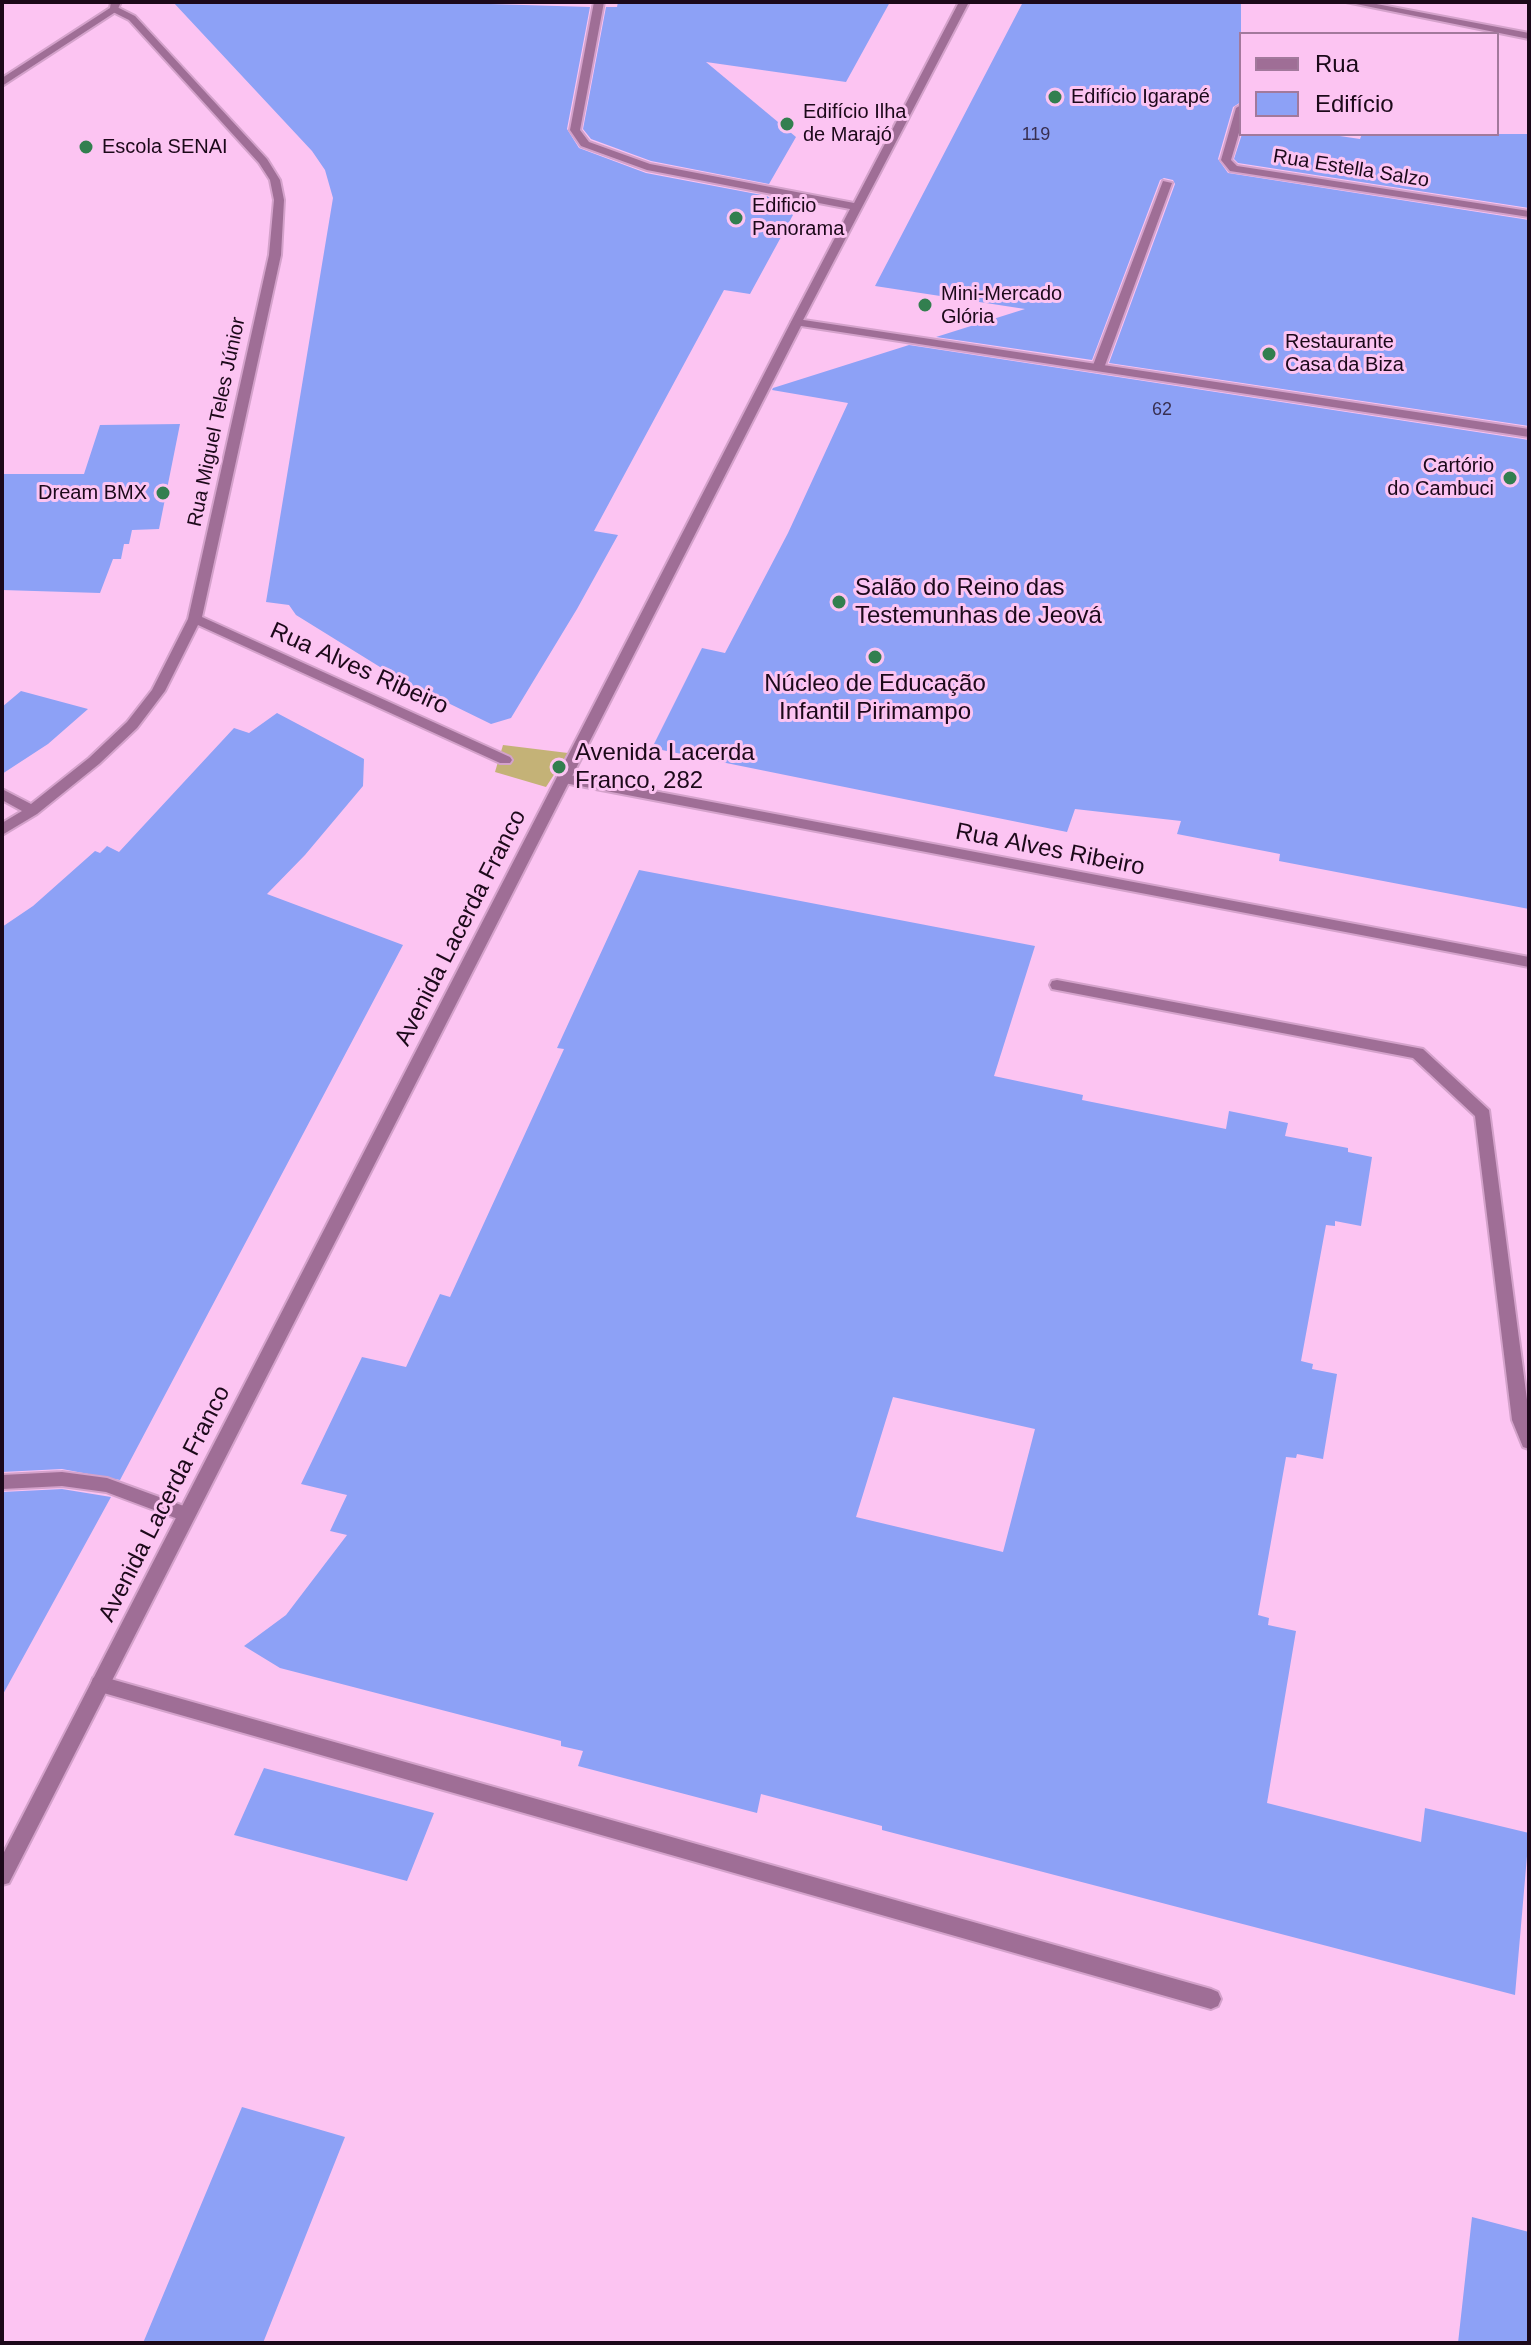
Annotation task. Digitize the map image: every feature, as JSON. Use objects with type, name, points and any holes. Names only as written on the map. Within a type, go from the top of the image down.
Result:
[{"type":"street","points":[[599,2],[575,130],[585,144],[647,167],[856,207]]},
{"type":"street","name":"Avenida Lacerda Franco","points":[[2,1876],[856,207],[964,2]]},
{"type":"street","points":[[1351,2],[1529,36]]},
{"type":"street","points":[[2,83],[115,6]]},
{"type":"street","name":"Rua Miguel Teles Júnior","points":[[2,830],[32,811],[94,761],[132,725],[158,691],[195,619],[275,255],[279,200],[275,180],[263,161],[132,18],[115,6]]},
{"type":"street","name":"Rua Estella Salzo","points":[[1239,115],[1226,160],[1234,169],[1529,214]]},
{"type":"street","points":[[1098,368],[1167,183]]},
{"type":"street","points":[[797,322],[1529,433]]},
{"type":"street","name":"Rua Alves Ribeiro","points":[[195,619],[505,760]]},
{"type":"street","name":"Rua Alves Ribeiro","points":[[564,779],[1529,962]]},
{"type":"street","points":[[2,794],[32,811]]},
{"type":"street","points":[[1057,985],[1418,1053],[1483,1114],[1521,1420],[1529,1442]]},
{"type":"street","points":[[2,1482],[62,1479],[107,1485],[186,1514]]},
{"type":"street","points":[[100,1684],[1211,1999]]},
{"type":"shaded area","points":[[503,745],[568,753],[546,787],[495,772]]},
{"type":"building","points":[[173,2],[424,2],[590,7],[567,129],[579,148],[646,173],[767,196],[793,215],[750,294],[724,290],[594,531],[618,535],[511,718],[491,724],[401,680],[296,615],[289,605],[266,602],[333,198],[325,170],[312,151]]},
{"type":"building","points":[[618,2],[890,2],[846,82],[706,62],[796,137],[769,184],[651,161],[591,139],[583,129],[606,7],[617,7]]},
{"type":"building","points":[[1023,2],[1241,2],[1239,103],[1233,107],[1218,159],[1228,173],[1529,220],[1529,426],[1109,363],[1175,184],[1173,180],[1164,178],[1160,180],[1092,360],[936,337],[1025,309],[875,286]]},
{"type":"building","points":[[1529,134],[1529,208],[1238,163],[1234,159],[1241,136],[1340,136],[1360,139],[1361,136]]},
{"type":"building","points":[[909,345],[1529,440],[1529,909],[1279,861],[1280,854],[1177,834],[1181,821],[1075,809],[1067,832],[652,748],[702,648],[725,653],[788,533],[848,403],[773,388]]},
{"type":"building","points":[[180,424],[159,529],[132,530],[129,544],[124,544],[121,559],[113,559],[100,593],[2,590],[2,474],[84,474],[100,425]]},
{"type":"building","points":[[21,691],[88,709],[48,744],[2,774],[2,707]]},
{"type":"building","points":[[277,713],[364,759],[363,786],[305,855],[267,894],[403,945],[120,1480],[62,1469],[2,1472],[2,927],[33,906],[95,851],[100,853],[107,846],[119,852],[234,728],[249,733]]},
{"type":"building","points":[[639,870],[1035,946],[994,1076],[1083,1095],[1082,1100],[1226,1129],[1229,1111],[1288,1123],[1285,1136],[1348,1148],[1348,1152],[1372,1157],[1361,1226],[1335,1221],[1335,1226],[1326,1225],[1301,1361],[1313,1364],[1312,1369],[1337,1374],[1323,1459],[1297,1454],[1296,1458],[1286,1457],[1258,1615],[1269,1618],[1268,1625],[1296,1631],[1267,1803],[1421,1842],[1425,1808],[1529,1833],[1515,1995],[882,1830],[882,1826],[761,1794],[757,1813],[578,1766],[583,1751],[561,1746],[561,1741],[280,1668],[244,1646],[286,1615],[347,1535],[330,1531],[347,1495],[301,1484],[362,1357],[406,1367],[440,1294],[450,1297],[564,1049],[557,1048]],"holes":[[[893,1397],[1035,1429],[1003,1552],[856,1517]]]},
{"type":"building","points":[[62,1489],[111,1497],[2,1696],[2,1492]]},
{"type":"building","points":[[264,1768],[434,1813],[407,1881],[234,1835]]},
{"type":"building","points":[[242,2107],[345,2137],[263,2343],[143,2343]]},
{"type":"building","points":[[1472,2217],[1529,2232],[1529,2343],[1458,2343]]},
{"type":"place","name":"Edifício Igarapé","points":[[1055,97]]},
{"type":"place","name":"Edifício Ilha de Marajó","points":[[787,124]]},
{"type":"place","name":"Escola SENAI","points":[[86,147]]},
{"type":"place","name":"Edificio Panorama","points":[[736,218]]},
{"type":"place","name":"Mini-Mercado Glória","points":[[925,305]]},
{"type":"place","name":"Restaurante Casa da Biza","points":[[1269,354]]},
{"type":"place","name":"Cartório do Cambuci","points":[[1510,478]]},
{"type":"place","name":"Dream BMX","points":[[163,493]]},
{"type":"place","name":"Salão do Reino das Testemunhas de Jeová","points":[[839,602]]},
{"type":"place","name":"Núcleo de Educação Infantil Pirimampo","points":[[875,657]]},
{"type":"place","name":"Avenida Lacerda Franco, 282","points":[[559,767]]}]
